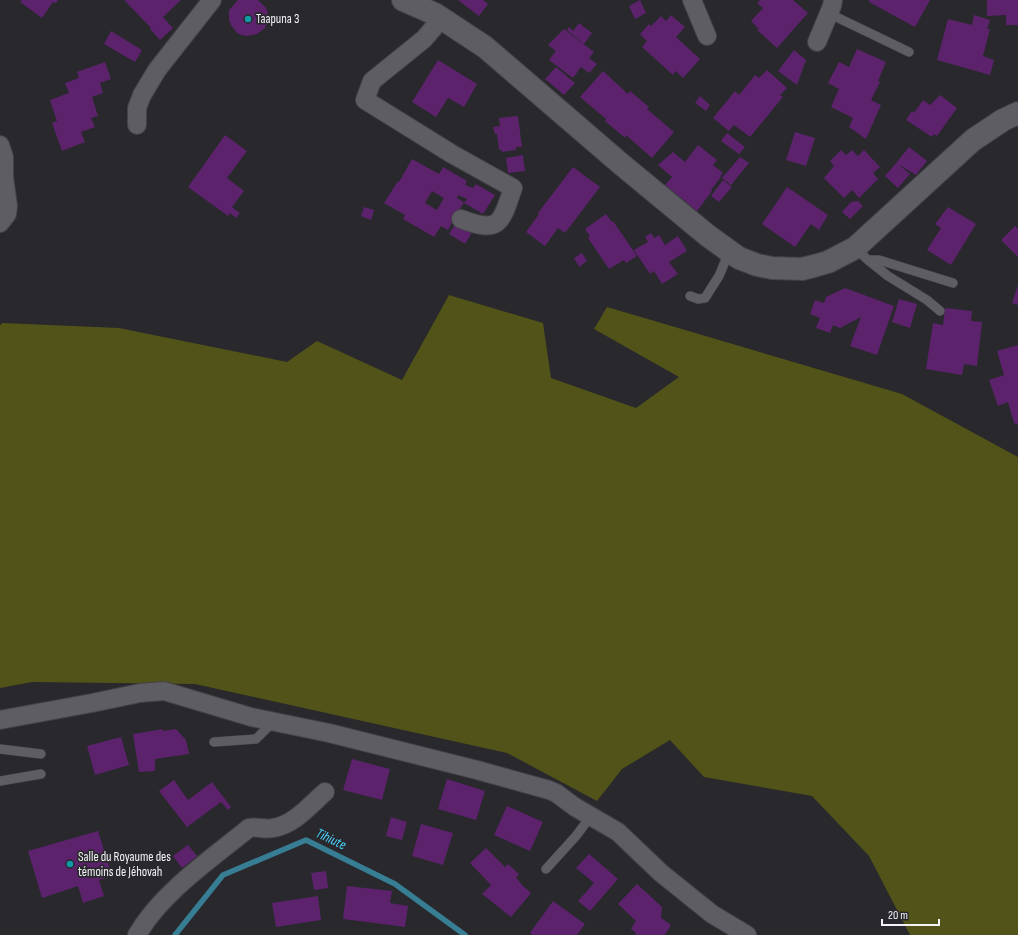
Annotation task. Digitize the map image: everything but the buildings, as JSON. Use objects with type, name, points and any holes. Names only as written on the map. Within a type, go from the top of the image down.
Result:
[{"type":"main road","points":[[403,0],[442,18],[485,47],[615,159],[707,235],[729,252],[739,258],[757,265],[787,269],[802,269],[862,254],[973,140],[1003,120],[1018,113]]},
{"type":"street","points":[[137,125],[137,108],[142,95],[157,70],[212,0]]},
{"type":"street","points":[[692,0],[707,36]]},
{"type":"street","points":[[817,42],[831,7]]},
{"type":"street","points":[[442,18],[424,39],[372,81],[365,100],[452,154],[513,188],[506,211],[498,222],[490,227],[477,225],[461,219]]},
{"type":"street","points":[[0,145],[4,157],[4,177],[8,206],[7,214],[0,223]]},
{"type":"street","points":[[0,720],[85,705],[140,693],[164,691],[251,718],[329,733],[477,770],[549,790],[618,832],[666,877],[712,914],[747,935]]},
{"type":"street","points":[[137,935],[145,921],[174,891],[202,865],[248,828],[256,826],[267,829],[281,827],[299,815],[325,792]]},
{"type":"lane","points":[[831,7],[909,52]]},
{"type":"lane","points":[[690,296],[698,299],[705,298],[719,276],[729,252]]},
{"type":"lane","points":[[862,254],[953,284]]},
{"type":"lane","points":[[862,254],[888,276],[927,300],[940,311]]},
{"type":"lane","points":[[214,742],[256,739],[273,722]]},
{"type":"lane","points":[[0,749],[41,754]]},
{"type":"lane","points":[[0,781],[41,774]]},
{"type":"lane","points":[[546,869],[576,836],[591,816]]},
{"type":"shaded area","points":[[449,295],[543,323],[551,378],[636,408],[679,377],[594,329],[607,307],[902,394],[1018,457],[1018,935],[910,935],[869,856],[812,796],[704,777],[670,740],[622,769],[597,801],[507,753],[195,684],[32,682],[0,688],[0,325],[3,323],[119,328],[287,362],[317,341],[402,380]]},
{"type":"waterway","name":"Tihiute","points":[[175,935],[223,875],[306,840],[395,884],[465,935]]},
{"type":"place","name":"Taapuna 3","points":[[248,19]]},
{"type":"place","name":"Salle du Royaume des témoins de Jéhovah","points":[[70,864]]}]
